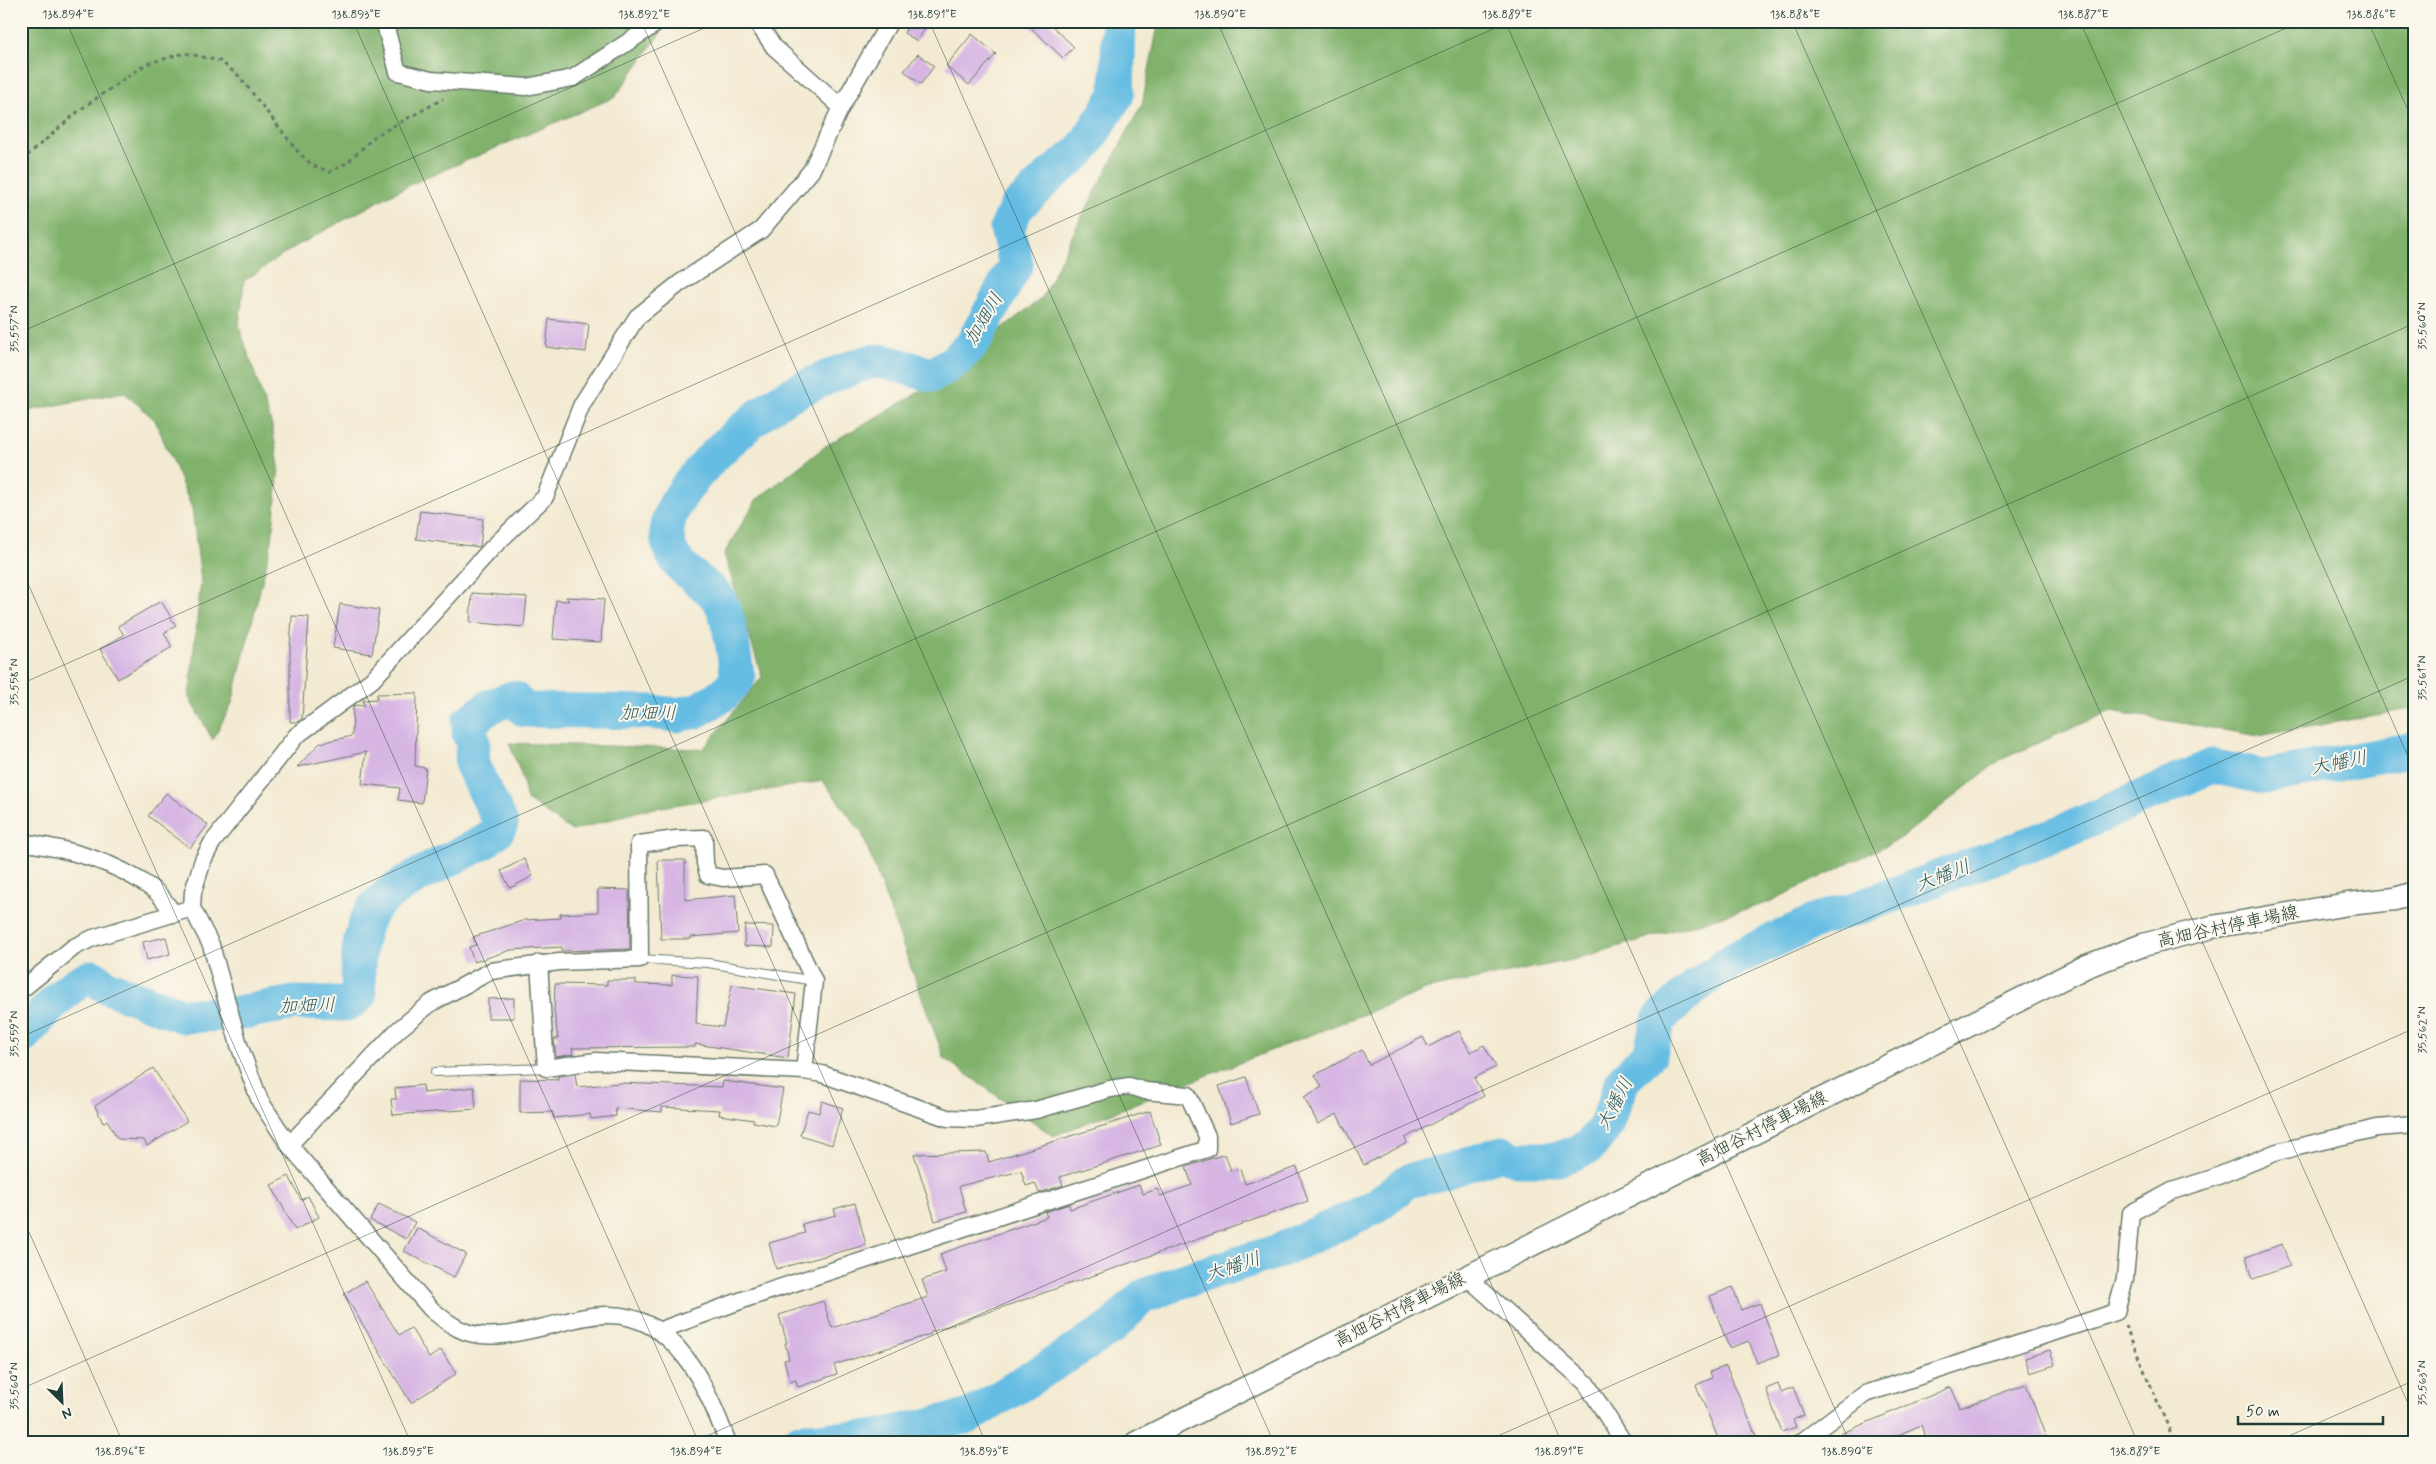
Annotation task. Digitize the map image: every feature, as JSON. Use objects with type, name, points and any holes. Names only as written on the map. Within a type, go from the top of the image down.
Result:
[{"type":"main road","name":"高畑谷村停車場線","points":[[1136,1443],[2087,966],[2143,945],[2212,927],[2348,904],[2395,899],[2415,893]]},
{"type":"street","points":[[384,21],[398,72],[431,80],[526,87],[573,78],[660,21]]},
{"type":"street","points":[[756,21],[774,47],[841,107]]},
{"type":"street","points":[[726,1436],[686,1356],[661,1330],[634,1318],[609,1315],[587,1316],[522,1332],[486,1336],[453,1326],[430,1310],[289,1145],[260,1101],[239,1045],[224,985],[211,945],[192,908],[193,892],[202,860],[212,843],[296,736],[372,680],[492,548],[545,497],[582,404],[637,317],[680,283],[761,230],[811,171],[841,107],[890,21]]},
{"type":"street","points":[[289,1145],[398,1030],[431,1003],[491,971],[540,963],[640,959],[639,844],[676,839],[704,838],[705,863],[708,875],[723,878],[765,875],[814,981],[804,1071]]},
{"type":"street","points":[[21,842],[69,850],[105,862],[156,890],[174,914]]},
{"type":"street","points":[[21,990],[74,947],[93,938],[192,908]]},
{"type":"street","points":[[540,963],[546,1068],[596,1061],[804,1071],[822,1074],[947,1118],[975,1119],[1036,1110],[1110,1089],[1129,1086],[1145,1091],[1188,1096],[1207,1136],[1207,1148],[748,1298],[661,1330]]},
{"type":"street","points":[[1800,1443],[1865,1394],[2116,1312],[2125,1278],[2131,1213],[2172,1191],[2213,1178],[2277,1152],[2377,1128],[2415,1125]]},
{"type":"street","points":[[1467,1277],[1586,1383],[1624,1443]]},
{"type":"lane","points":[[640,959],[708,963],[814,981]]},
{"type":"lane","points":[[435,1072],[546,1068]]},
{"type":"path","points":[[21,161],[81,109],[132,73],[146,64],[185,53],[220,60],[239,76],[299,152],[312,165],[330,172],[348,162],[375,136],[472,82]]},
{"type":"path","points":[[2116,1312],[2127,1327],[2175,1443]]},
{"type":"green space","points":[[21,21],[669,21],[615,97],[407,186],[296,246],[244,281],[239,326],[272,426],[279,466],[272,541],[232,703],[213,740],[189,698],[201,580],[192,508],[155,420],[124,392],[21,412]]},
{"type":"green space","points":[[1159,21],[2415,21],[2415,708],[2259,736],[2111,711],[2000,760],[1901,838],[1767,903],[1572,960],[1428,989],[1053,1136],[944,1058],[862,833],[823,781],[643,810],[572,831],[527,800],[522,777],[509,743],[703,749],[762,677],[724,554],[756,500],[827,445],[913,396],[1042,298],[1077,226],[1142,104]]},
{"type":"building","points":[[911,21],[930,21],[917,41],[904,33]]},
{"type":"building","points":[[1024,21],[1047,21],[1074,47],[1063,58]]},
{"type":"building","points":[[972,34],[996,54],[969,85],[946,66]]},
{"type":"building","points":[[918,54],[934,66],[921,84],[904,71]]},
{"type":"building","points":[[549,319],[589,324],[586,352],[546,347]]},
{"type":"building","points":[[420,511],[483,519],[480,547],[416,539]]},
{"type":"building","points":[[472,593],[527,597],[524,627],[470,622]]},
{"type":"building","points":[[566,597],[604,599],[601,642],[553,639],[556,600],[569,601]]},
{"type":"building","points":[[161,601],[176,626],[164,633],[172,647],[118,679],[100,649],[124,635],[118,626]]},
{"type":"building","points":[[340,604],[379,610],[372,654],[333,648]]},
{"type":"building","points":[[292,616],[309,617],[302,719],[297,722],[290,722]]},
{"type":"building","points":[[417,693],[415,766],[426,768],[422,803],[398,800],[400,788],[362,784],[366,752],[297,767],[320,743],[352,736],[353,707],[355,705],[364,706],[363,700],[377,699],[377,694]]},
{"type":"building","points":[[166,793],[208,825],[190,848],[148,816]]},
{"type":"building","points":[[524,859],[533,876],[510,888],[501,871]]},
{"type":"building","points":[[658,860],[685,860],[685,900],[735,895],[738,933],[691,937],[691,939],[661,939]]},
{"type":"building","points":[[598,889],[629,890],[630,949],[562,951],[562,947],[511,950],[474,962],[469,947],[476,945],[473,937],[525,920],[561,918],[560,914],[598,912]]},
{"type":"building","points":[[745,925],[774,926],[773,947],[744,946]]},
{"type":"building","points":[[166,937],[170,954],[147,960],[143,942]]},
{"type":"building","points":[[672,975],[698,976],[696,1024],[723,1027],[732,985],[796,994],[788,1058],[695,1044],[695,1047],[572,1048],[573,1054],[556,1057],[554,1039],[558,1039],[554,1010],[555,984],[607,985],[607,980],[636,980],[636,984],[672,985]]},
{"type":"building","points":[[514,998],[514,1018],[488,1018],[488,999]]},
{"type":"building","points":[[1459,1031],[1470,1052],[1484,1045],[1496,1067],[1474,1078],[1484,1096],[1405,1138],[1407,1143],[1364,1165],[1337,1114],[1318,1124],[1304,1097],[1322,1087],[1315,1075],[1362,1050],[1369,1065],[1423,1037],[1428,1047]]},
{"type":"building","points":[[153,1068],[187,1121],[147,1146],[144,1140],[118,1139],[107,1120],[103,1123],[95,1106]]},
{"type":"building","points":[[575,1074],[577,1087],[620,1083],[722,1087],[723,1081],[783,1089],[776,1126],[753,1122],[754,1120],[719,1115],[720,1110],[662,1107],[662,1112],[615,1108],[616,1116],[591,1119],[590,1114],[554,1118],[553,1112],[520,1113],[520,1079],[558,1080],[558,1076]]},
{"type":"building","points":[[1246,1077],[1259,1114],[1231,1123],[1219,1086]]},
{"type":"building","points":[[423,1085],[424,1093],[474,1087],[476,1109],[393,1115],[391,1099],[396,1099],[395,1088]]},
{"type":"building","points":[[822,1101],[843,1108],[832,1145],[800,1135],[808,1110],[819,1113]]},
{"type":"building","points":[[1150,1111],[1161,1145],[1060,1177],[1063,1185],[1039,1193],[1035,1183],[1026,1186],[1021,1171],[959,1186],[966,1212],[935,1221],[914,1154],[986,1152],[989,1162]]},
{"type":"building","points":[[1225,1154],[1231,1171],[1240,1168],[1245,1184],[1297,1167],[1308,1201],[931,1332],[931,1334],[834,1365],[837,1374],[798,1387],[796,1380],[790,1382],[784,1360],[789,1359],[785,1343],[787,1343],[779,1315],[823,1301],[832,1328],[928,1297],[922,1280],[946,1272],[940,1254],[1047,1217],[1045,1212],[1069,1204],[1070,1209],[1139,1185],[1143,1194],[1158,1189],[1160,1196],[1192,1185],[1186,1167]]},
{"type":"building","points":[[289,1176],[301,1200],[308,1196],[319,1217],[295,1230],[271,1185]]},
{"type":"building","points":[[855,1203],[866,1245],[776,1269],[769,1243],[805,1233],[802,1224],[836,1215],[834,1209]]},
{"type":"building","points":[[379,1204],[415,1222],[406,1239],[370,1220]]},
{"type":"building","points":[[417,1228],[466,1254],[454,1277],[404,1251]]},
{"type":"building","points":[[2282,1244],[2290,1266],[2253,1279],[2246,1257]]},
{"type":"building","points":[[365,1281],[399,1335],[411,1328],[429,1358],[441,1350],[456,1374],[411,1403],[344,1294]]},
{"type":"building","points":[[1733,1287],[1741,1310],[1760,1303],[1779,1355],[1757,1363],[1749,1341],[1729,1348],[1710,1296]]},
{"type":"building","points":[[2050,1350],[2055,1365],[2030,1373],[2025,1358]]},
{"type":"building","points":[[1726,1366],[1759,1443],[1720,1443],[1696,1385],[1712,1378],[1710,1372]]},
{"type":"building","points":[[1778,1384],[1781,1392],[1793,1387],[1804,1415],[1793,1420],[1796,1427],[1782,1432],[1766,1389]]},
{"type":"building","points":[[2026,1384],[2048,1443],[1927,1443],[1921,1425],[1880,1443],[1819,1443],[1951,1387],[1960,1408]]},
{"type":"waterway","name":"加畑川","points":[[21,1038],[64,993],[74,985],[93,977],[107,987],[183,1016],[237,1013],[294,1003],[346,1004],[359,995],[358,963],[363,932],[371,912],[379,902],[423,873],[484,842],[497,831],[501,823],[472,765],[473,740],[469,734],[469,722],[491,706],[513,698],[525,710],[650,712],[676,715],[696,711],[723,695],[738,678],[728,623],[723,607],[717,597],[682,567],[669,547],[667,534],[670,517],[679,499],[692,480],[728,442],[747,425],[787,396],[842,371],[877,361],[933,375],[955,361],[973,343],[1016,264],[1007,228],[1016,208],[1052,174],[1081,151],[1117,95],[1119,21]]},
{"type":"waterway","name":"大幡川","points":[[797,1443],[802,1440],[872,1438],[970,1416],[1110,1329],[1142,1297],[1182,1281],[1279,1251],[1373,1208],[1408,1181],[1445,1172],[1502,1153],[1518,1159],[1558,1159],[1589,1147],[1605,1127],[1623,1080],[1650,1054],[1659,1019],[1695,987],[1738,957],[1820,919],[1855,909],[2072,828],[2212,766],[2263,777],[2415,749]]}]
